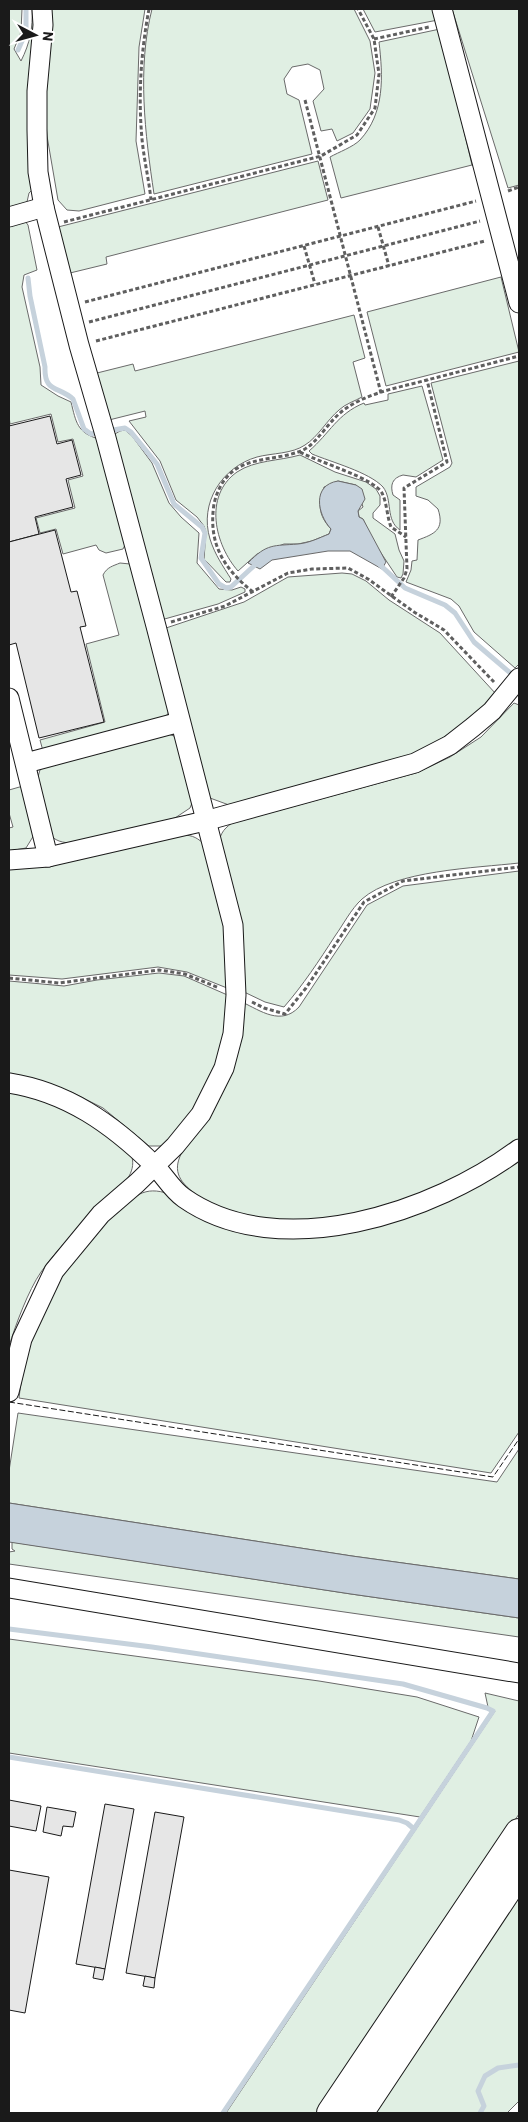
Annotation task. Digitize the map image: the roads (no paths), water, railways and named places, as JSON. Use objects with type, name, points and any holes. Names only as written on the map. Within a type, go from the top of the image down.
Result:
[{"type":"highway","points":[[331,2113],[519,1834]]},
{"type":"highway","points":[[359,2113],[519,1872]]},
{"type":"street","points":[[9,1392],[22,1339],[54,1271],[101,1214],[175,1146],[200,1114],[224,1068],[233,1034],[236,995],[233,925],[204,821],[156,626],[105,433],[79,345],[44,207],[38,172],[37,130],[37,91],[43,25],[42,9]]},
{"type":"street","points":[[445,15],[519,302]]},
{"type":"street","points":[[9,217],[44,207]]},
{"type":"street","points":[[9,860],[48,857],[204,821],[415,763],[458,739],[492,711],[513,686]]},
{"type":"street","points":[[9,698],[48,857]]},
{"type":"street","points":[[26,763],[180,722]]},
{"type":"street","points":[[9,1083],[44,1090],[86,1110],[129,1141],[183,1197],[221,1218],[248,1225],[271,1228],[315,1229],[390,1213],[434,1198],[493,1169],[519,1149]]},
{"type":"street","points":[[9,1588],[519,1673]]},
{"type":"waterway","points":[[18,50],[26,32],[26,9]]},
{"type":"waterway","points":[[28,278],[47,381],[53,388],[73,399],[84,429],[91,434],[125,428],[131,432],[157,464],[174,504],[202,527],[205,533],[201,558],[219,584],[226,588],[231,587],[257,563]]},
{"type":"waterway","points":[[378,563],[405,588],[445,605],[455,613],[474,642],[515,677]]},
{"type":"waterway","points":[[9,1629],[152,1647],[403,1684],[493,1711],[414,1829]]},
{"type":"waterway","points":[[9,1757],[399,1820],[407,1823],[414,1829],[223,2113]]},
{"type":"waterway","points":[[480,2113],[484,2106],[478,2091],[485,2076],[498,2068],[519,2065]]}]
